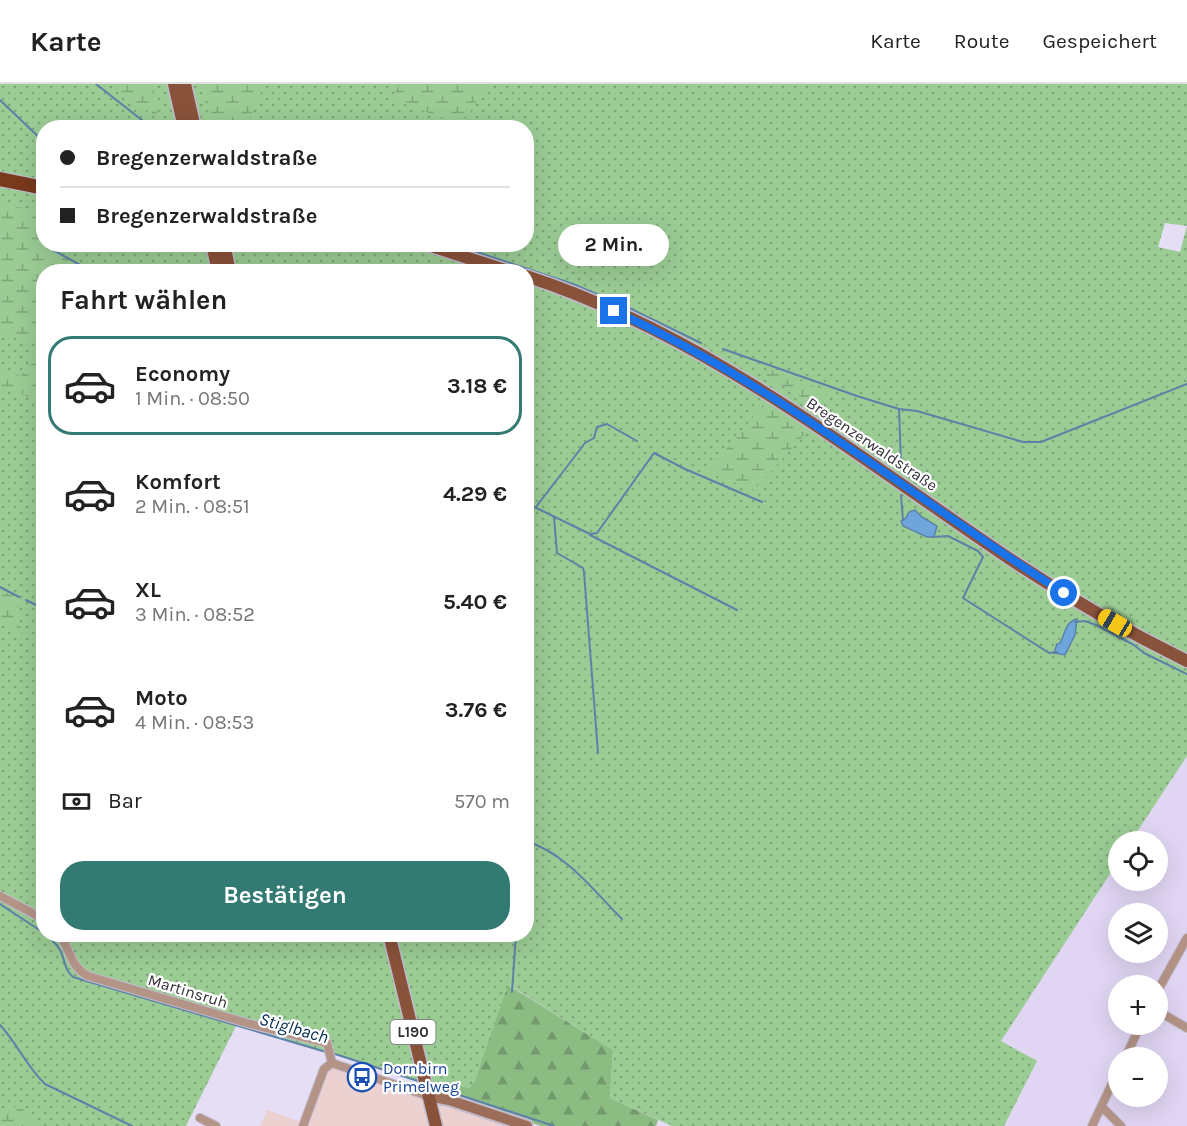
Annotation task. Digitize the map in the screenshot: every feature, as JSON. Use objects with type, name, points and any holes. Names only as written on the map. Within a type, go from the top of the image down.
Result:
[{"type":"highway","points":[[0,179],[36,186]]},
{"type":"highway","points":[[0,185],[36,192]]},
{"type":"main road","points":[[178,86],[185,110],[192,120]]},
{"type":"main road","points":[[178,86],[183,120]]},
{"type":"main road","points":[[450,252],[486,264]]},
{"type":"main road","name":"Bregenzerwaldstraße","points":[[534,279],[595,302],[651,328],[760,388],[1012,560],[1091,609],[1187,661]]},
{"type":"main road","name":"L190","points":[[391,942],[436,1126]]},
{"type":"main road","points":[[428,1093],[527,1126]]},
{"type":"street","points":[[0,896],[36,915]]},
{"type":"street","points":[[1166,975],[1187,938]]},
{"type":"street","name":"Martinsruh","points":[[64,942],[78,971],[88,976],[250,1024],[327,1043],[331,1060]]},
{"type":"street","points":[[1168,1017],[1187,1028]]},
{"type":"street","points":[[303,1126],[324,1069],[331,1060],[428,1093]]},
{"type":"street","points":[[1092,1126],[1108,1094]]},
{"type":"street","points":[[1102,1107],[1121,1126]]},
{"type":"street","points":[[200,1118],[216,1126]]},
{"type":"shaded area","points":[[1187,756],[1187,1126],[1004,1126],[1037,1061],[1001,1040],[1108,877],[1108,891],[1168,891],[1168,831],[1138,831]]},
{"type":"shaded area","points":[[329,1066],[516,1126],[260,1126],[267,1110],[307,1122]]},
{"type":"green space","points":[[0,84],[1187,84],[1187,226],[1187,756],[1138,831],[1108,831],[1108,877],[1001,1041],[1037,1061],[1004,1126],[672,1126],[610,1098],[613,1050],[509,985],[474,1083],[469,1088],[436,1082],[438,1092],[409,1078],[237,1024],[186,1126],[0,1126]],"holes":[[[1165,223],[1187,226],[1180,252],[1158,247]]]},
{"type":"green space","points":[[110,84],[152,84],[158,119]]},
{"type":"green space","points":[[200,84],[265,84],[248,120],[212,120],[209,116]]},
{"type":"green space","points":[[399,84],[486,84],[468,116],[454,120],[447,120],[392,99]]},
{"type":"green space","points":[[0,203],[36,211],[36,252],[57,252],[79,264],[36,264],[36,343],[0,332]]},
{"type":"green space","points":[[36,351],[36,399],[0,388],[0,370],[21,376]]},
{"type":"green space","points":[[768,369],[828,391],[817,407],[766,375]]},
{"type":"green space","points":[[768,399],[811,427],[754,490],[707,472]]},
{"type":"green space","points":[[0,589],[16,597],[22,635],[0,624]]},
{"type":"green space","points":[[508,985],[613,1050],[610,1098],[658,1120],[656,1126],[541,1126],[438,1092],[435,1082],[446,1082],[469,1088],[474,1083]]},
{"type":"green space","points":[[18,1104],[37,1126],[2,1126],[0,1120]]},
{"type":"water","points":[[915,510],[937,526],[934,537],[927,537],[903,526],[901,521],[909,512]]},
{"type":"water","points":[[1077,619],[1075,635],[1065,655],[1054,653],[1067,626]]},
{"type":"waterway","points":[[96,84],[142,120]]},
{"type":"waterway","points":[[0,100],[36,134]]},
{"type":"waterway","points":[[57,252],[78,264]]},
{"type":"waterway","points":[[477,252],[513,264]]},
{"type":"waterway","points":[[534,271],[573,284],[629,308],[701,343]]},
{"type":"waterway","points":[[723,349],[899,409],[901,463]]},
{"type":"waterway","points":[[899,409],[917,411],[1023,442],[1041,442],[1187,384]]},
{"type":"waterway","points":[[536,507],[585,443],[594,438],[597,427],[607,424],[637,441]]},
{"type":"waterway","points":[[534,507],[590,534],[597,533],[654,453],[762,502]]},
{"type":"waterway","points":[[901,495],[903,520]]},
{"type":"waterway","points":[[554,517],[557,553],[583,568],[584,572],[598,753]]},
{"type":"waterway","points":[[590,535],[737,610]]},
{"type":"waterway","points":[[933,537],[948,536],[978,551],[983,557],[963,598],[1049,653],[1057,652]]},
{"type":"waterway","points":[[0,587],[19,597]]},
{"type":"waterway","points":[[26,600],[36,605]]},
{"type":"waterway","points":[[1075,622],[1085,621],[1096,625],[1134,645],[1144,653],[1187,674]]},
{"type":"waterway","points":[[534,844],[567,864],[622,919]]},
{"type":"waterway","name":"Stiglbach","points":[[0,904],[36,928]]},
{"type":"waterway","name":"Stiglbach","points":[[54,942],[62,953],[68,971],[73,977],[326,1052]]},
{"type":"waterway","points":[[512,992],[515,942]]},
{"type":"waterway","points":[[0,1025],[45,1084],[132,1126]]},
{"type":"waterway","name":"Stiglbach","points":[[332,1053],[421,1082]]},
{"type":"waterway","name":"Stiglbach","points":[[432,1086],[554,1126]]},
{"type":"place","name":"Dornbirn Primelweg","points":[[362,1077]]},
{"type":"route","points":[[614,311],[684,345],[760,388],[1064,593]]}]
